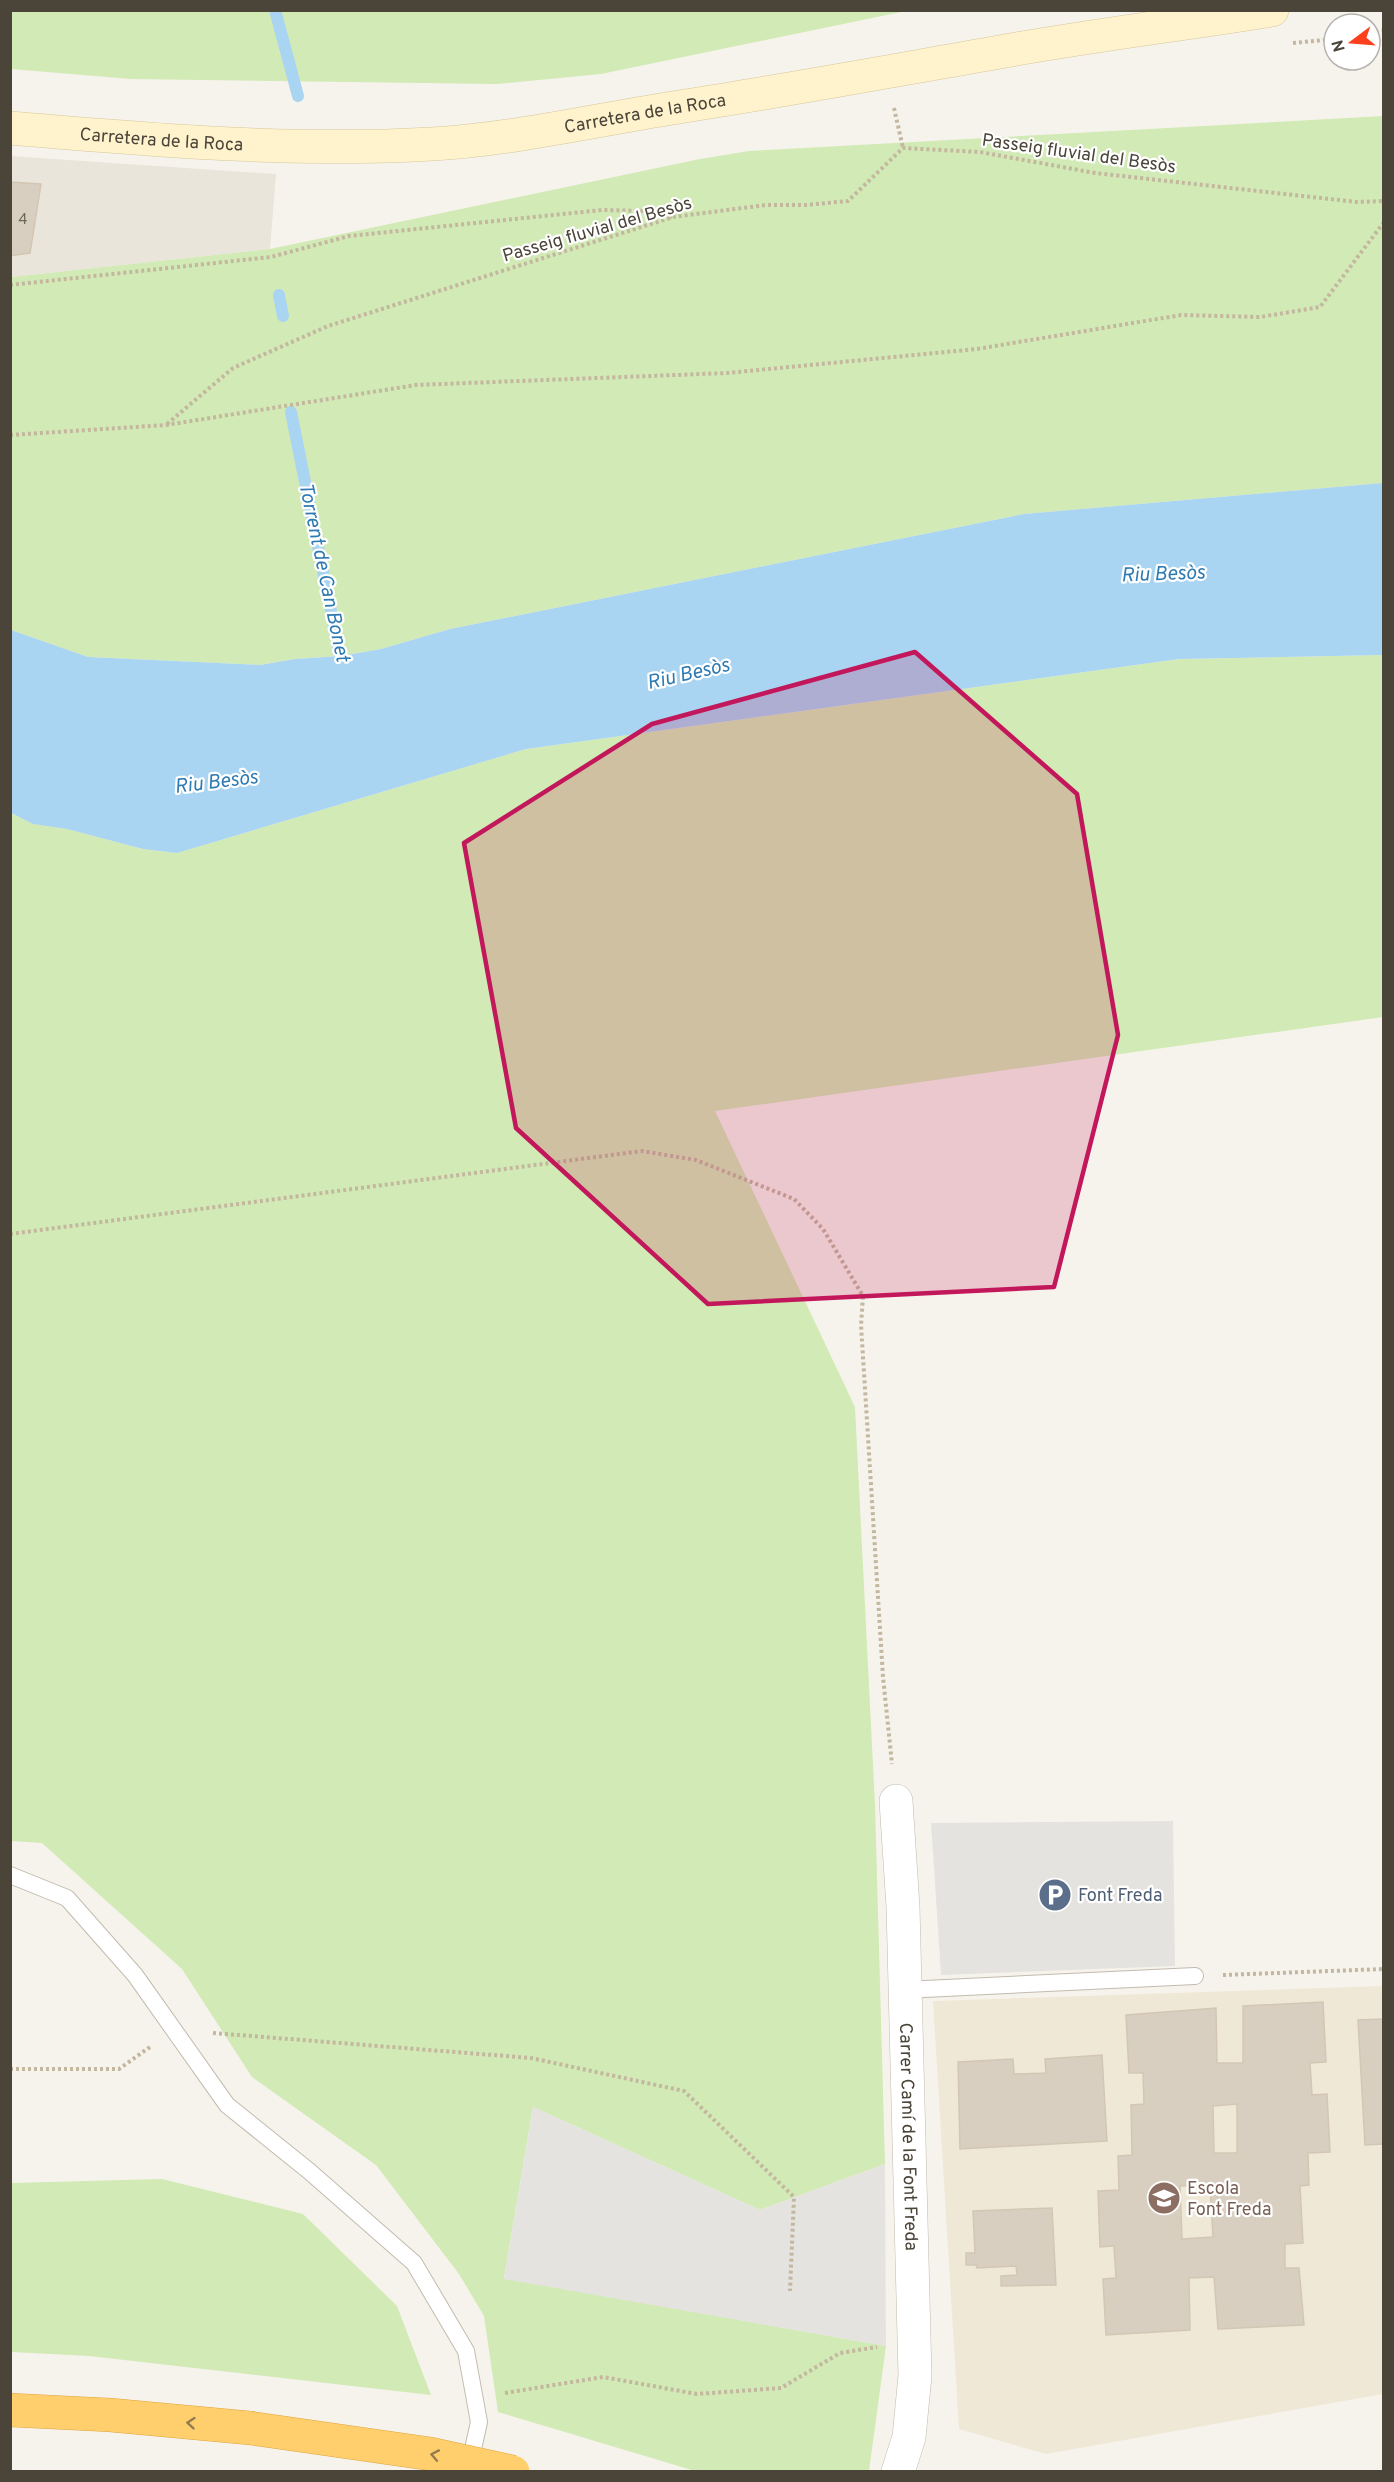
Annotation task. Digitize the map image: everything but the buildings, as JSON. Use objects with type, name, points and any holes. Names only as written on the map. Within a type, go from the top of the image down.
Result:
[{"type":"highway","points":[[10,2410],[110,2415],[250,2428],[431,2454],[513,2472]]},
{"type":"street","name":"Carretera de la Roca","points":[[10,128],[132,138],[236,143],[339,146],[433,144],[536,133],[630,114],[802,88],[996,52],[1150,20],[1272,10]]},
{"type":"street","name":"Carrer Camí de la Font Freda","points":[[896,1801],[903,1907],[915,2376],[909,2437],[898,2472]]},
{"type":"lane","points":[[10,1875],[67,1898],[135,1975],[227,2105],[309,2171],[414,2263],[466,2351],[479,2422],[468,2472]]},
{"type":"lane","points":[[904,1990],[1195,1976]]},
{"type":"path","name":"Passeig fluvial del Besòs","points":[[166,425],[233,368],[328,326],[673,217],[766,204],[806,205],[848,201],[903,148],[980,152],[1095,173],[1357,202],[1383,201]]},
{"type":"path","points":[[10,285],[271,257],[349,236],[602,210],[647,211],[673,217]]},
{"type":"path","points":[[10,435],[166,425],[416,386],[727,373],[977,349],[1181,315],[1260,318],[1320,307],[1383,222]]},
{"type":"path","points":[[10,1234],[642,1151],[696,1160],[795,1199],[823,1229],[863,1296],[861,1337],[883,1677],[896,1801]]},
{"type":"path","points":[[1195,1976],[1383,1969]]},
{"type":"path","points":[[10,2069],[119,2069],[174,2030],[531,2058],[684,2091],[794,2197],[790,2291]]},
{"type":"path","points":[[472,2386],[508,2393],[603,2377],[697,2394],[781,2388],[840,2353],[914,2342]]},
{"type":"highlighted area","points":[[915,652],[1077,794],[1118,1035],[1054,1287],[708,1304],[516,1128],[464,843],[652,724]]},
{"type":"shaded area","points":[[10,156],[276,174],[270,249],[11,277]]},
{"type":"shaded area","name":"Font Freda","points":[[1173,1821],[1175,1966],[941,1975],[931,1823]]},
{"type":"shaded area","name":"Escola Font Freda","points":[[1383,1986],[1383,2394],[1046,2454],[959,2429],[933,2001]]},
{"type":"shaded area","points":[[533,2107],[760,2210],[885,2164],[886,2346],[504,2279]]},
{"type":"green space","points":[[10,11],[906,11],[601,74],[497,84],[131,79],[11,69]]},
{"type":"green space","points":[[1383,116],[1383,483],[1024,514],[450,629],[381,649],[260,665],[88,657],[11,630],[11,277],[270,249],[700,159],[749,151]]},
{"type":"green space","points":[[1383,655],[1383,1017],[715,1111],[855,1407],[875,1805],[885,2164],[760,2210],[533,2107],[504,2278],[886,2346],[869,2471],[695,2471],[498,2412],[484,2316],[459,2274],[376,2165],[252,2077],[182,1969],[42,1843],[11,1841],[10,813],[34,824],[67,829],[143,849],[177,853],[526,749],[1179,659]]},
{"type":"green space","points":[[162,2179],[303,2214],[397,2306],[431,2395],[89,2356],[11,2352],[11,2183]]},
{"type":"water","name":"Riu Besòs","points":[[1383,483],[1383,655],[1179,659],[526,749],[177,853],[143,849],[67,829],[33,824],[11,813],[11,630],[88,657],[260,665],[381,649],[450,629],[1024,514]]},
{"type":"waterway","name":"Torrent de Can Bonet","points":[[275,10],[298,96]]},
{"type":"waterway","name":"Torrent de Can Bonet","points":[[279,295],[283,316]]},
{"type":"waterway","name":"Torrent de Can Bonet","points":[[291,412],[340,656],[347,672]]},
{"type":"place","name":"Font Freda","points":[[1055,1895]]},
{"type":"place","name":"Escola Font Freda","points":[[1164,2198]]}]
